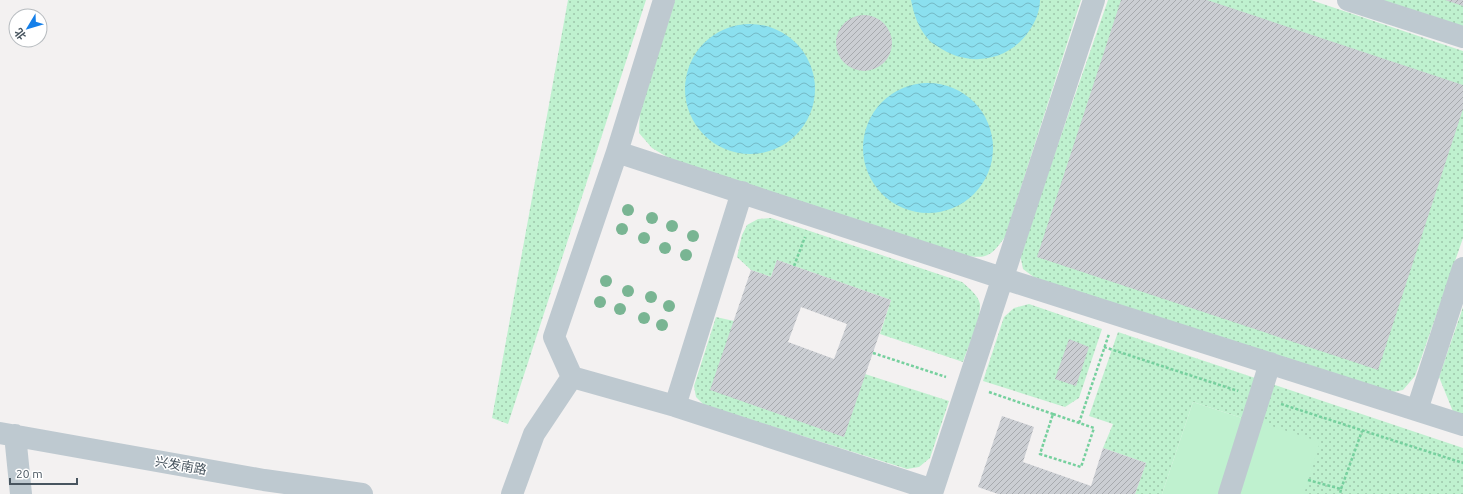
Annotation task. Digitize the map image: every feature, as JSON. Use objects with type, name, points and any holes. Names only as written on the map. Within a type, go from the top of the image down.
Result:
[{"type":"street","points":[[572,377],[554,337],[616,152],[664,0]]},
{"type":"street","points":[[572,377],[675,406],[933,490],[1094,0]]},
{"type":"street","points":[[1348,0],[1463,38]]},
{"type":"street","points":[[616,152],[1002,278],[1463,425]]},
{"type":"street","points":[[675,406],[742,192]]},
{"type":"street","points":[[1417,410],[1463,268]]},
{"type":"street","points":[[1229,494],[1270,363]]},
{"type":"street","points":[[512,494],[534,434],[572,377]]},
{"type":"street","points":[[8,434],[21,494]]},
{"type":"street","name":"兴发南路","points":[[8,434],[257,478],[362,494]]},
{"type":"path","points":[[794,266],[813,216]]},
{"type":"path","points":[[1079,423],[1115,314]]},
{"type":"path","points":[[1104,347],[1463,463]]},
{"type":"path","points":[[873,353],[1094,428],[1081,467],[1040,454],[1052,414]]},
{"type":"path","points":[[1340,494],[1362,431]]},
{"type":"path","points":[[1308,480],[1341,489]]},
{"type":"green space","points":[[568,0],[646,0],[508,424],[492,418]]},
{"type":"green space","points":[[675,0],[1081,0],[1005,237],[991,253],[987,255],[976,257],[961,255],[672,160],[652,148],[639,133],[640,110]]},
{"type":"green space","points":[[1108,0],[1311,0],[1463,51],[1463,238],[1415,376],[1403,390],[1388,393],[1035,278],[1023,269],[1020,254]]},
{"type":"green space","points":[[1367,0],[1463,0],[1463,31]]},
{"type":"green space","points":[[771,218],[962,282],[975,295],[980,304],[976,325],[963,362],[880,334],[891,300],[777,260],[771,277],[751,270],[737,257],[742,235],[747,225],[758,219]]},
{"type":"green space","points":[[1029,304],[1102,329],[1079,398],[1065,407],[983,381],[1004,317],[1014,308]]},
{"type":"green space","points":[[1463,307],[1463,416],[1454,414],[1439,377]]},
{"type":"green space","points":[[716,317],[734,321],[865,374],[949,401],[930,458],[919,467],[907,469],[704,405],[696,397],[694,386]]},
{"type":"green space","points":[[1118,332],[1261,380],[1248,420],[1193,402],[1162,494],[1135,494],[1146,463],[1103,448],[1113,424],[1089,416]]},
{"type":"green space","points":[[1272,384],[1463,448],[1463,494],[1304,494],[1259,422]]},
{"type":"green space","points":[[1193,402],[1248,420],[1223,494],[1162,494]]},
{"type":"green space","points":[[1259,422],[1320,442],[1304,494],[1236,494]]},
{"type":"water","points":[[911,0],[1040,0],[1038,13],[1029,31],[1010,50],[987,58],[974,59],[949,53],[930,41],[919,25]]},
{"type":"water","points":[[756,24],[775,29],[796,43],[810,64],[814,76],[814,102],[810,114],[796,135],[775,149],[763,153],[744,154],[725,149],[704,135],[690,114],[686,102],[685,83],[690,64],[704,43],[725,29],[737,25]]},
{"type":"water","points":[[934,83],[953,88],[974,102],[988,123],[992,135],[992,161],[988,173],[974,194],[953,208],[941,212],[922,213],[903,208],[882,194],[868,173],[864,161],[863,142],[868,123],[882,102],[903,88],[915,84]]},
{"type":"building","points":[[1121,0],[1207,0],[1463,85],[1463,109],[1378,370],[1037,257]]},
{"type":"building","points":[[1445,0],[1463,0],[1463,6]]},
{"type":"building","points":[[864,15],[875,17],[884,23],[890,32],[892,43],[890,54],[884,63],[875,69],[864,71],[853,69],[844,63],[838,54],[836,43],[838,32],[844,23],[853,17]]},
{"type":"building","points":[[777,260],[891,300],[844,437],[710,390],[751,270],[771,277]],"holes":[[[801,307],[847,324],[834,359],[788,342]]]},
{"type":"building","points":[[1069,339],[1089,347],[1076,386],[1055,379]]},
{"type":"building","points":[[1002,416],[1034,427],[1023,462],[1091,486],[1103,448],[1146,463],[1135,494],[998,494],[978,487]]}]
